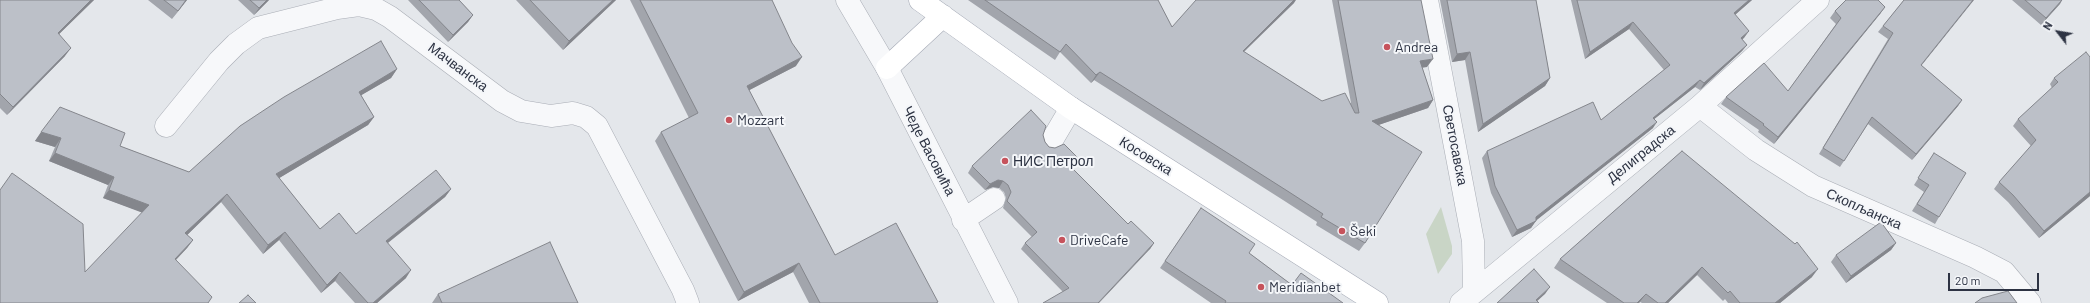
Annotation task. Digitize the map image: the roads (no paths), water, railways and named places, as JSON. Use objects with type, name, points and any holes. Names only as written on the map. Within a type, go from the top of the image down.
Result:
[{"type":"main road","name":"Косовска","points":[[920,0],[1071,108],[1377,303]]},
{"type":"main road","points":[[887,68],[942,16]]},
{"type":"street","name":"Чеде Васовића","points":[[848,0],[887,68],[963,220],[1007,303]]},
{"type":"street","name":"Светосавска","points":[[1427,0],[1473,241],[1468,296]]},
{"type":"street","name":"Делиградска","points":[[1468,296],[1700,106],[1818,0]]},
{"type":"street","name":"Мачванска","points":[[166,126],[219,61],[236,44],[258,28],[345,7],[374,5],[502,101],[521,111],[551,116],[573,113],[586,117],[597,126],[683,290],[688,303]]},
{"type":"street","name":"Скопљанска","points":[[1700,106],[1756,150],[1812,186],[1975,257],[2004,272],[2030,303]]},
{"type":"street","points":[[1051,142],[1071,108]]},
{"type":"street","points":[[963,220],[994,199]]},
{"type":"place","name":"Andrea","points":[[1387,47]]},
{"type":"place","name":"Mozzart","points":[[729,120]]},
{"type":"place","name":"НИС Петрол","points":[[1005,161]]},
{"type":"place","name":"Šeki","points":[[1342,231]]},
{"type":"place","name":"DriveCafe","points":[[1062,240]]},
{"type":"place","name":"Meridianbet","points":[[1261,287]]}]
